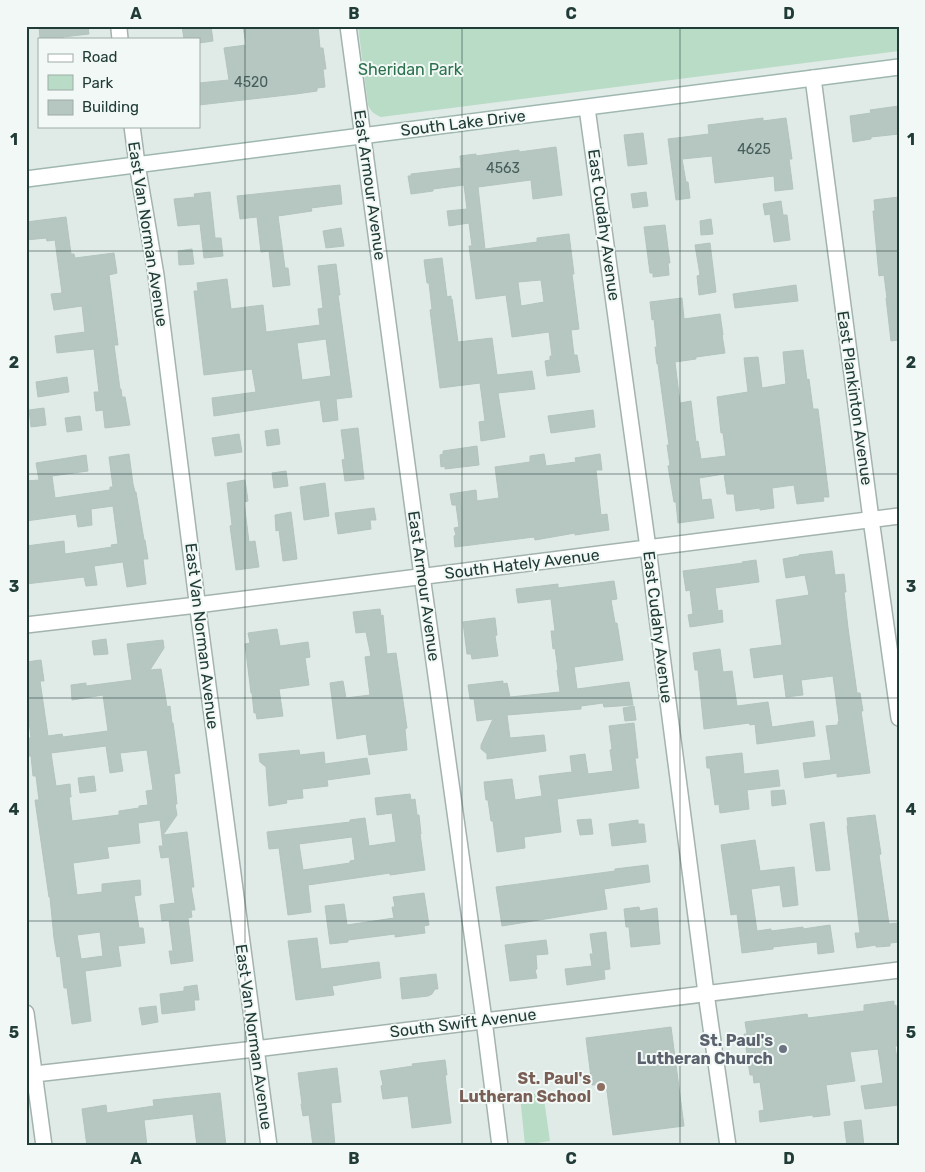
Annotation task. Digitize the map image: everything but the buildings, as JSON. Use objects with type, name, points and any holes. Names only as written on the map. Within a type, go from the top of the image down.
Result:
[{"type":"street","name":"East Armour Avenue","points":[[348,26],[500,1146]]},
{"type":"street","name":"South Lake Drive","points":[[26,179],[899,67]]},
{"type":"street","name":"East Plankinton Avenue","points":[[813,78],[899,718]]},
{"type":"street","name":"East Cudahy Avenue","points":[[587,108],[728,1146]]},
{"type":"street","name":"East Van Norman Avenue","points":[[132,128],[156,275],[268,1146]]},
{"type":"street","name":"South Hately Avenue","points":[[26,625],[899,516]]},
{"type":"street","name":"South Swift Avenue","points":[[30,1074],[255,1049],[899,970]]},
{"type":"street","points":[[26,1013],[30,1074],[44,1146]]},
{"type":"green space","name":"Sheridan Park","points":[[358,26],[899,26],[899,51],[381,117],[373,112],[368,105]]},
{"type":"green space","points":[[543,1092],[550,1141],[525,1145],[520,1096]]},
{"type":"place","name":"St. Paul's Lutheran Church","points":[[783,1049]]},
{"type":"place","name":"St. Paul's Lutheran School","points":[[601,1087]]}]
